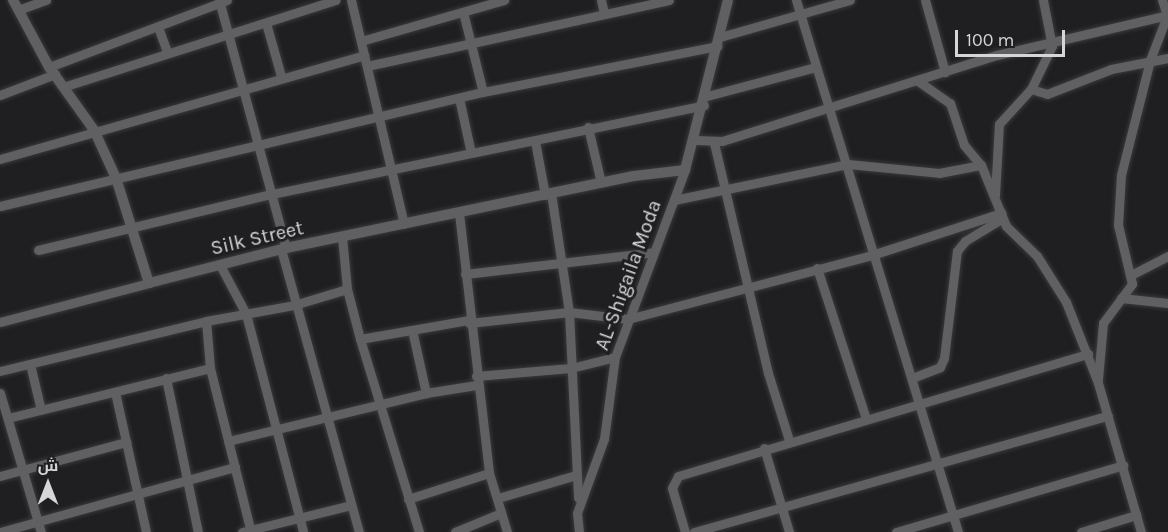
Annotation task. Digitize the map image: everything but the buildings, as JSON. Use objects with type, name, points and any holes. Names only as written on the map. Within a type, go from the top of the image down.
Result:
[{"type":"street","points":[[0,322],[149,283],[116,178],[94,130],[66,86],[52,70],[15,5],[46,0]]},
{"type":"street","points":[[66,86],[336,0]]},
{"type":"street","points":[[351,0],[404,224]]},
{"type":"street","points":[[361,41],[504,0]]},
{"type":"street","points":[[601,0],[604,13]]},
{"type":"street","points":[[367,66],[471,41],[669,0]]},
{"type":"street","points":[[685,170],[696,140],[728,0]]},
{"type":"street","points":[[796,0],[816,67],[831,106],[912,378],[934,466],[958,532]]},
{"type":"street","points":[[0,206],[483,92],[719,42],[850,0]]},
{"type":"street","points":[[925,0],[945,72]]},
{"type":"street","points":[[995,200],[999,124],[1031,89],[1052,45],[1043,0]]},
{"type":"street","points":[[1098,383],[1104,323],[1130,288],[1131,275],[1119,234],[1120,188],[1149,60],[1168,14],[1162,0]]},
{"type":"street","points":[[0,95],[52,70],[222,1],[228,34],[272,194],[294,305],[328,417],[359,532]]},
{"type":"street","points":[[463,12],[483,92]]},
{"type":"street","points":[[696,140],[714,143],[997,55],[1052,45],[1168,14]]},
{"type":"street","points":[[266,23],[281,76]]},
{"type":"street","points":[[158,27],[167,52]]},
{"type":"street","points":[[0,159],[243,86],[364,55]]},
{"type":"street","points":[[1031,89],[1047,94],[1149,60],[1168,58]]},
{"type":"street","points":[[38,250],[272,194],[535,141],[705,101],[816,67]]},
{"type":"street","points":[[918,81],[950,103],[964,145],[981,165],[995,200],[1013,235],[1042,263],[1065,302],[1098,383],[1141,532]]},
{"type":"street","points":[[459,98],[471,153]]},
{"type":"street","points":[[588,127],[601,183]]},
{"type":"street","points":[[535,141],[564,264],[569,312],[579,507]]},
{"type":"street","points":[[714,143],[747,287],[789,440]]},
{"type":"street","points":[[674,200],[726,193],[848,164],[939,173],[981,165]]},
{"type":"street","name":"Silk Street","points":[[149,283],[284,248],[601,183],[685,170]]},
{"type":"street","name":"AL-Shigaila Moda","points":[[579,532],[579,507],[604,439],[615,357],[627,319],[685,170]]},
{"type":"street","points":[[459,213],[469,321],[489,473],[507,532]]},
{"type":"street","points":[[360,339],[469,321],[569,312],[627,319],[875,254],[1002,215]]},
{"type":"street","points":[[912,378],[936,370],[944,358],[957,251],[965,241],[1002,215]]},
{"type":"street","points":[[342,237],[347,289],[379,406],[418,532]]},
{"type":"street","points":[[465,274],[654,252]]},
{"type":"street","points":[[1131,275],[1168,256]]},
{"type":"street","points":[[220,265],[246,314],[303,532]]},
{"type":"street","points":[[817,268],[866,419]]},
{"type":"street","points":[[0,370],[206,321],[294,305],[347,289]]},
{"type":"street","points":[[1121,298],[1168,303]]},
{"type":"street","points":[[206,321],[210,368],[235,467],[248,531],[351,505]]},
{"type":"street","points":[[412,330],[426,393]]},
{"type":"street","points":[[685,532],[672,488],[678,476],[789,440],[918,405],[1088,354]]},
{"type":"street","points":[[228,441],[476,381],[571,368],[615,357]]},
{"type":"street","points":[[30,364],[41,410]]},
{"type":"street","points":[[8,418],[210,368]]},
{"type":"street","points":[[166,378],[198,532]]},
{"type":"street","points":[[116,392],[146,532]]},
{"type":"street","points":[[0,393],[41,532]]},
{"type":"street","points":[[694,532],[1108,416]]},
{"type":"street","points":[[0,476],[126,442]]},
{"type":"street","points":[[764,448],[789,532]]},
{"type":"street","points":[[896,532],[1123,465]]},
{"type":"street","points":[[0,532],[136,491],[235,467]]},
{"type":"street","points":[[408,499],[489,473]]},
{"type":"street","points":[[498,498],[576,475]]},
{"type":"street","points":[[455,532],[501,513]]},
{"type":"street","points":[[1081,532],[1136,515]]}]
